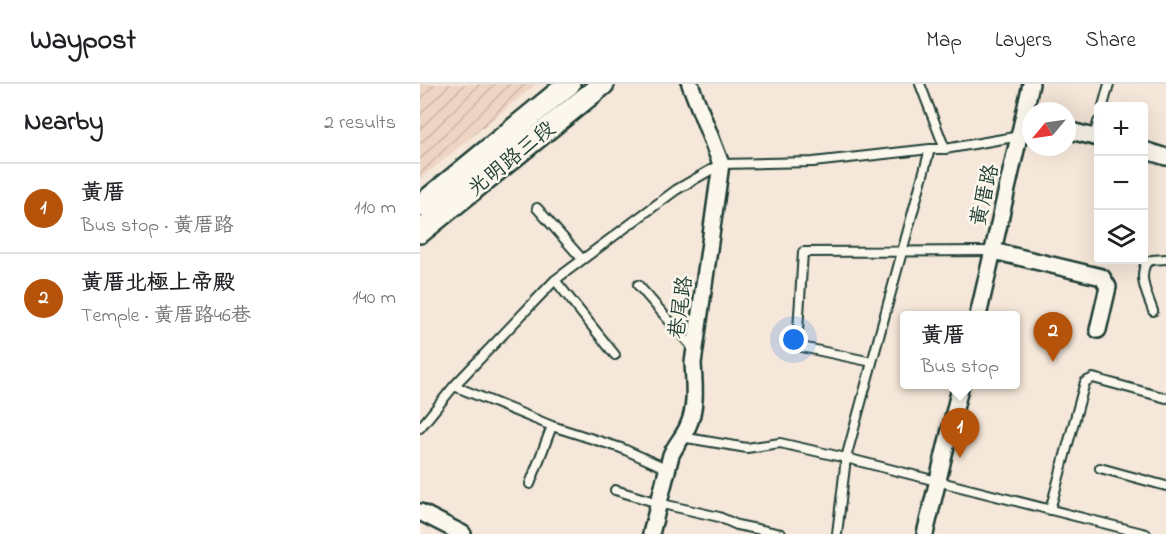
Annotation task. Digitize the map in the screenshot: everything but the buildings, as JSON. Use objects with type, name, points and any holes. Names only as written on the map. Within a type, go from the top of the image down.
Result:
[{"type":"street","name":"光明路三段","points":[[420,206],[569,84]]},
{"type":"street","name":"光明路三段","points":[[420,232],[603,84]]},
{"type":"street","name":"巷尾路","points":[[651,534],[675,446],[688,427],[692,415],[695,350],[721,164],[690,84]]},
{"type":"street","name":"黃厝路","points":[[1029,102],[1031,84]]},
{"type":"street","points":[[1076,131],[1094,132]]},
{"type":"street","name":"黃厝路","points":[[979,311],[1022,146]]},
{"type":"street","points":[[1148,152],[1166,157]]},
{"type":"street","points":[[993,251],[1102,278],[1108,287],[1098,330]]},
{"type":"street","points":[[925,534],[960,389]]},
{"type":"street","points":[[420,512],[463,534]]},
{"type":"lane","points":[[920,84],[945,149]]},
{"type":"lane","points":[[1104,102],[1109,84]]},
{"type":"lane","points":[[420,429],[454,386],[555,280],[676,190],[721,164],[813,162],[945,149],[1022,136]]},
{"type":"lane","points":[[837,534],[846,458],[930,149]]},
{"type":"lane","points":[[537,208],[582,259]]},
{"type":"lane","points":[[872,362],[797,346],[803,252],[993,251]]},
{"type":"lane","points":[[1153,312],[1142,278],[1143,269],[1146,263],[1152,260],[1166,259]]},
{"type":"lane","points":[[555,280],[615,355]]},
{"type":"lane","points":[[638,285],[695,350]]},
{"type":"lane","points":[[1050,510],[1085,382],[1093,378],[1166,398]]},
{"type":"lane","points":[[454,386],[552,426],[621,448],[668,470]]},
{"type":"lane","points":[[530,484],[552,426]]},
{"type":"lane","points":[[681,437],[747,448],[780,443],[1146,534]]},
{"type":"lane","points":[[1100,468],[1166,486]]},
{"type":"lane","points":[[615,490],[719,517],[737,525],[780,534]]},
{"type":"shaded area","points":[[420,84],[536,84],[420,179]]},
{"type":"place","name":"黃厝北極上帝殿","points":[[1053,362]]},
{"type":"place","name":"黃厝","points":[[960,458]]}]
